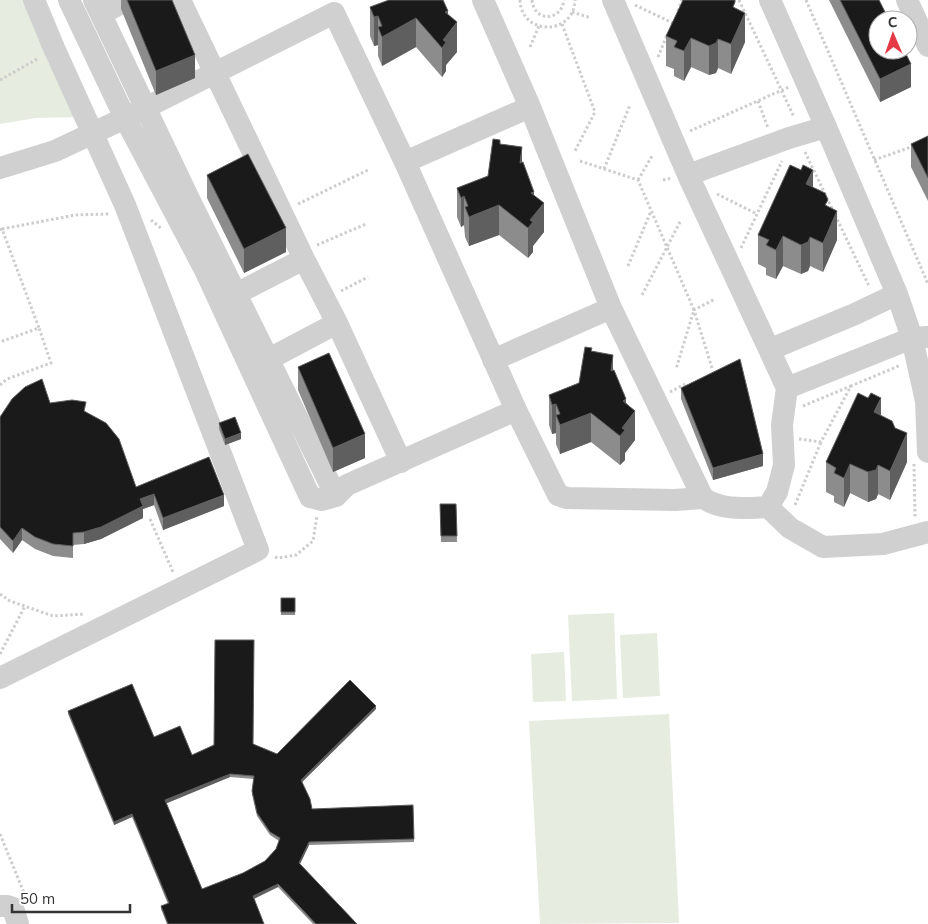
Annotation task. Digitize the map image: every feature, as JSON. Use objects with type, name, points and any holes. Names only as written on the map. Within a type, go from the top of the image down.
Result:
[{"type":"lane","points":[[0,678],[258,550],[129,216],[34,0]]},
{"type":"lane","points":[[69,0],[125,118],[204,268],[310,497],[322,500],[336,496],[347,486],[516,410]]},
{"type":"lane","points":[[127,0],[98,7],[146,106],[198,195],[236,294],[336,496]]},
{"type":"lane","points":[[180,0],[215,71],[250,168],[282,212],[337,323],[401,462]]},
{"type":"lane","points":[[483,0],[530,108],[611,308],[703,498],[711,503],[730,508],[768,507],[790,528],[823,547],[882,544],[921,527]]},
{"type":"lane","points":[[613,0],[688,176],[760,330],[771,349],[792,398],[782,425],[784,465],[778,492],[768,507]]},
{"type":"lane","points":[[770,0],[897,294],[926,401],[921,457]]},
{"type":"lane","points":[[907,0],[928,46]]},
{"type":"lane","points":[[0,168],[56,151],[125,118],[215,71],[331,6],[405,162],[516,410],[558,495],[567,498],[675,500],[703,498]]},
{"type":"lane","points":[[405,162],[530,108]]},
{"type":"lane","points":[[688,176],[826,127]]},
{"type":"lane","points":[[236,294],[303,256]]},
{"type":"lane","points":[[771,349],[856,314],[897,294]]},
{"type":"lane","points":[[493,360],[611,308]]},
{"type":"lane","points":[[268,359],[337,323]]},
{"type":"lane","points":[[792,398],[912,355]]},
{"type":"lane","points":[[0,906],[13,908],[18,924]]},
{"type":"path","points":[[520,0],[526,17],[539,26],[546,27],[562,24],[572,12],[575,0]]},
{"type":"path","points":[[532,0],[533,8],[537,13],[549,17],[560,11],[564,0]]},
{"type":"path","points":[[654,64],[682,0]]},
{"type":"path","points":[[739,0],[797,124]]},
{"type":"path","points":[[806,0],[928,284]]},
{"type":"path","points":[[572,12],[591,18]]},
{"type":"path","points":[[562,24],[595,112],[575,151]]},
{"type":"path","points":[[530,47],[539,26]]},
{"type":"path","points":[[0,80],[54,48]]},
{"type":"path","points":[[686,133],[782,91]]},
{"type":"path","points":[[758,101],[770,132]]},
{"type":"path","points":[[604,169],[630,105]]},
{"type":"path","points":[[802,145],[870,285],[867,294]]},
{"type":"path","points":[[874,160],[916,146]]},
{"type":"path","points":[[638,180],[652,156]]},
{"type":"path","points":[[737,255],[784,158]]},
{"type":"path","points":[[580,161],[638,180],[694,310],[712,368]]},
{"type":"path","points":[[282,212],[368,170]]},
{"type":"path","points":[[713,192],[757,214]]},
{"type":"path","points":[[628,266],[651,211]]},
{"type":"path","points":[[0,385],[7,379],[51,364],[1,230],[76,215],[129,216]]},
{"type":"path","points":[[642,295],[681,220]]},
{"type":"path","points":[[303,256],[366,224]]},
{"type":"path","points":[[325,300],[368,277]]},
{"type":"path","points":[[676,369],[694,310],[716,299]]},
{"type":"path","points":[[0,342],[39,328]]},
{"type":"path","points":[[792,398],[851,386],[912,355]]},
{"type":"path","points":[[795,505],[821,442],[851,386]]},
{"type":"path","points":[[796,438],[821,442]]},
{"type":"path","points":[[921,457],[921,527]]},
{"type":"path","points":[[258,550],[278,558],[296,555],[313,540],[317,515],[310,497]]},
{"type":"path","points":[[150,519],[177,580]]},
{"type":"path","points":[[0,594],[10,600],[54,616],[88,614]]},
{"type":"path","points":[[0,654],[25,606]]},
{"type":"path","points":[[0,834],[26,897]]},
{"type":"shaded area","points":[[0,0],[32,0],[80,117],[36,118],[0,124]]},
{"type":"shaded area","points":[[614,613],[617,699],[572,701],[568,615]]},
{"type":"shaded area","points":[[657,633],[660,696],[623,698],[620,635]]},
{"type":"shaded area","points":[[564,652],[566,701],[533,702],[531,654]]},
{"type":"shaded area","points":[[669,714],[679,923],[540,924],[529,721]]},
{"type":"building","points":[[127,0],[172,0],[195,55],[156,71]]},
{"type":"building","points":[[389,0],[443,0],[448,11],[445,12],[457,22],[443,40],[446,42],[442,48],[416,18],[382,37],[378,27],[382,26],[378,16],[374,17],[370,7]]},
{"type":"building","points":[[683,0],[735,0],[733,7],[745,13],[731,44],[718,39],[716,43],[709,46],[691,38],[684,51],[674,47],[677,41],[666,36]]},
{"type":"building","points":[[840,0],[879,0],[884,10],[868,10],[868,55]]},
{"type":"building","points":[[870,60],[909,60],[911,64],[880,79]]},
{"type":"building","points":[[928,136],[928,178],[911,144]]},
{"type":"building","points":[[493,139],[500,140],[500,144],[522,147],[520,163],[523,162],[534,192],[531,193],[544,203],[530,220],[533,222],[528,228],[499,205],[469,217],[465,207],[468,206],[464,196],[461,198],[457,188],[488,176]]},
{"type":"building","points":[[248,154],[286,228],[244,249],[207,175]]},
{"type":"building","points":[[790,165],[801,170],[803,165],[813,170],[806,184],[825,193],[828,200],[825,205],[837,211],[823,243],[810,237],[808,242],[801,245],[783,236],[776,250],[766,245],[769,240],[758,235]]},
{"type":"building","points":[[585,347],[592,348],[591,351],[613,355],[611,371],[614,370],[626,399],[623,401],[635,411],[622,428],[625,430],[620,436],[591,413],[560,425],[556,415],[560,414],[556,404],[552,405],[549,395],[579,383]]},
{"type":"building","points":[[329,353],[365,434],[333,448],[298,367]]},
{"type":"building","points":[[740,359],[763,454],[713,468],[681,388]]},
{"type":"building","points":[[42,379],[50,403],[72,400],[86,402],[84,411],[106,423],[119,439],[136,487],[209,457],[224,495],[163,518],[154,494],[140,499],[143,506],[101,527],[73,533],[73,546],[53,544],[35,537],[22,528],[13,541],[0,527],[0,417],[12,399],[25,387]]},
{"type":"building","points":[[858,393],[868,398],[871,393],[881,398],[874,412],[892,421],[895,428],[907,433],[890,471],[878,465],[876,470],[868,472],[850,464],[844,478],[834,473],[836,468],[826,462]]},
{"type":"building","points":[[235,417],[241,433],[225,439],[219,423]]},
{"type":"building","points":[[440,504],[456,504],[457,536],[441,536]]},
{"type":"building","points":[[281,598],[295,598],[295,612],[281,612]]},
{"type":"building","points":[[215,640],[254,640],[253,744],[277,754],[350,680],[376,706],[301,780],[310,799],[312,809],[413,805],[414,839],[309,842],[299,863],[357,924],[316,924],[278,884],[253,896],[264,924],[168,924],[161,906],[169,903],[132,814],[114,822],[68,711],[132,684],[154,737],[180,726],[192,755],[214,745]],"holes":[[[230,774],[254,776],[252,791],[257,813],[270,832],[280,838],[276,849],[265,861],[243,873],[202,889],[165,800]]]}]
